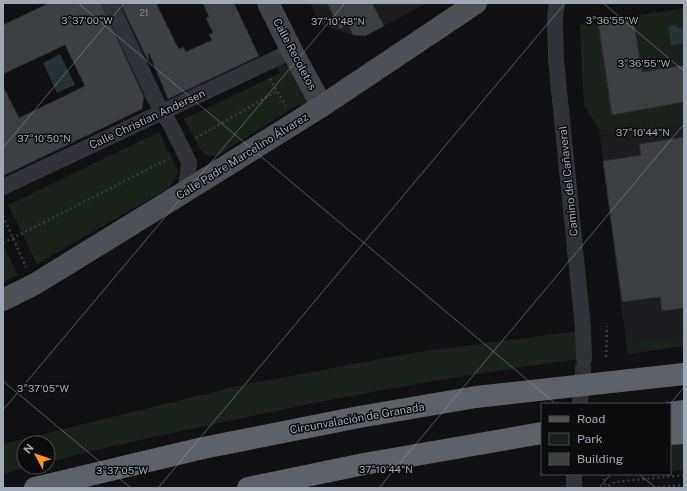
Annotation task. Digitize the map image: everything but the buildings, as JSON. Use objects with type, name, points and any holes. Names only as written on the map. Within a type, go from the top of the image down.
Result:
[{"type":"highway","points":[[654,377],[684,364]]},
{"type":"highway","name":"Circunvalación de Granada","points":[[35,488],[203,448],[359,417],[476,397],[684,374]]},
{"type":"highway","points":[[671,413],[684,412]]},
{"type":"highway","points":[[248,488],[364,464],[541,433]]},
{"type":"highway","points":[[671,434],[684,433]]},
{"type":"main road","name":"Calle Recoletos","points":[[268,3],[322,106]]},
{"type":"main road","name":"Calle Padre Marcelino Álvarez","points":[[3,300],[35,284],[322,106],[476,3]]},
{"type":"street","points":[[110,3],[162,112],[170,124],[189,162],[186,191]]},
{"type":"street","name":"Camino del Cañaveral","points":[[557,3],[554,18],[556,60],[583,328],[584,359]]},
{"type":"street","name":"Calle Christian Andersen","points":[[3,187],[292,51]]},
{"type":"street","points":[[189,162],[213,174]]},
{"type":"street","points":[[574,475],[574,488]]},
{"type":"path","points":[[268,75],[287,108]]},
{"type":"path","points":[[192,141],[277,91]]},
{"type":"path","points":[[3,243],[173,156]]},
{"type":"path","points":[[3,216],[29,273]]},
{"type":"path","points":[[606,357],[607,326]]},
{"type":"path","points":[[602,475],[605,487],[616,482],[684,475]]},
{"type":"path","points":[[648,488],[684,485]]},
{"type":"shaded area","points":[[310,3],[427,3],[365,36],[353,35],[320,25]]},
{"type":"shaded area","points":[[677,25],[678,28],[684,27],[684,43],[671,46],[668,26]]},
{"type":"shaded area","points":[[60,54],[75,85],[57,93],[43,63]]},
{"type":"shaded area","points":[[684,125],[684,335],[626,342],[599,129],[621,136]]},
{"type":"green space","points":[[684,8],[684,125],[621,136],[599,129],[584,106],[580,25]]},
{"type":"green space","points":[[283,64],[290,68],[308,97],[307,104],[303,108],[299,104],[217,156],[208,156],[202,152],[184,119],[280,73],[277,67]]},
{"type":"green space","points":[[159,132],[178,171],[175,180],[169,188],[37,264],[8,205]]},
{"type":"green space","points":[[3,245],[18,275],[3,282]]},
{"type":"green space","points":[[578,331],[578,359],[439,380],[347,397],[149,438],[56,460],[56,435],[39,435],[238,386],[412,353]]},
{"type":"green space","points":[[684,335],[684,346],[628,354],[626,342]]},
{"type":"green space","points":[[16,441],[16,470],[3,474],[3,444]]},
{"type":"green space","points":[[684,442],[684,470],[671,472],[671,443]]},
{"type":"tunnel","points":[[580,403],[584,359]]}]
